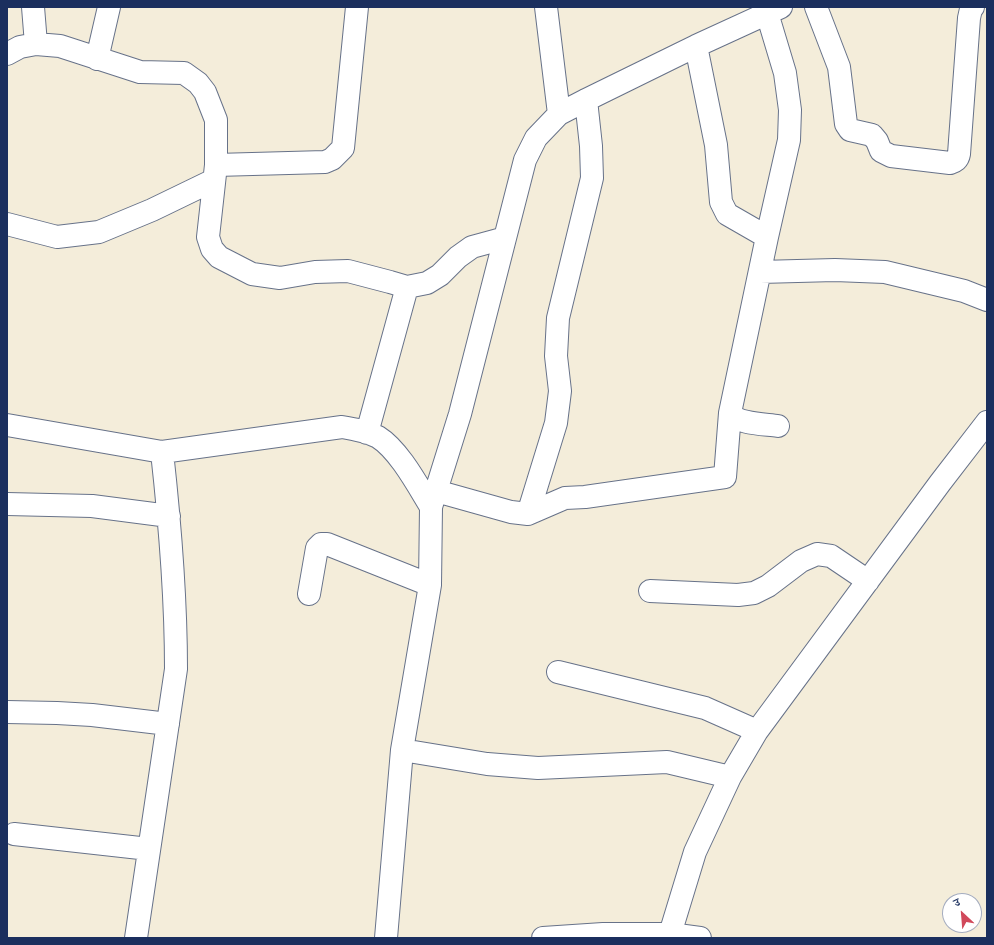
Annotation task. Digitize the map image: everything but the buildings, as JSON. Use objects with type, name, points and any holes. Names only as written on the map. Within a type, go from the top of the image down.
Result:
[{"type":"street","points":[[33,7],[36,44]]},
{"type":"street","points":[[97,59],[109,7]]},
{"type":"street","points":[[7,224],[57,237],[99,232],[152,210],[215,172],[325,162],[332,159],[343,148],[357,7]]},
{"type":"street","points":[[546,7],[558,114]]},
{"type":"street","points":[[816,7],[839,67],[846,124],[850,130],[872,135],[878,141],[881,151],[891,156],[950,163],[955,162],[959,154],[969,18],[971,9],[974,7]]},
{"type":"street","points":[[7,425],[162,452],[342,427],[359,429],[378,438],[389,446],[433,499],[528,514],[565,498],[585,497],[725,477],[730,413],[766,237],[789,140],[790,110],[774,10],[696,46],[558,114],[536,138],[525,160],[460,414],[433,499],[430,584],[402,750],[386,938]]},
{"type":"street","points":[[7,54],[20,47],[36,44],[60,46],[140,72],[184,73],[198,83],[205,92],[216,120],[215,172],[208,237],[212,249],[219,257],[252,274],[280,278],[315,272],[348,271],[407,288],[427,283],[440,275],[458,257],[472,247],[505,238]]},
{"type":"street","points":[[696,46],[716,145],[721,202],[727,214],[766,237]]},
{"type":"street","points":[[528,514],[556,423],[560,391],[556,356],[558,318],[592,178],[591,146],[586,100]]},
{"type":"street","points":[[760,272],[835,270],[885,272],[964,291],[987,300]]},
{"type":"street","points":[[367,433],[407,288]]},
{"type":"street","points":[[730,413],[733,417],[739,420],[778,426]]},
{"type":"street","points":[[670,934],[695,852],[730,777],[756,731],[987,422]]},
{"type":"street","points":[[136,938],[176,669],[169,516],[162,452]]},
{"type":"street","points":[[7,504],[92,506],[169,516]]},
{"type":"street","points":[[309,594],[317,548],[321,544],[327,544],[430,584]]},
{"type":"street","points":[[650,590],[738,595],[754,593],[768,586],[801,560],[817,554],[831,556],[868,581]]},
{"type":"street","points":[[558,672],[705,708],[756,731]]},
{"type":"street","points":[[7,712],[92,715],[168,724]]},
{"type":"street","points":[[402,750],[487,764],[538,768],[667,762],[730,777]]},
{"type":"street","points":[[14,834],[149,849]]},
{"type":"street","points":[[543,938],[603,934],[670,934],[700,938]]}]
